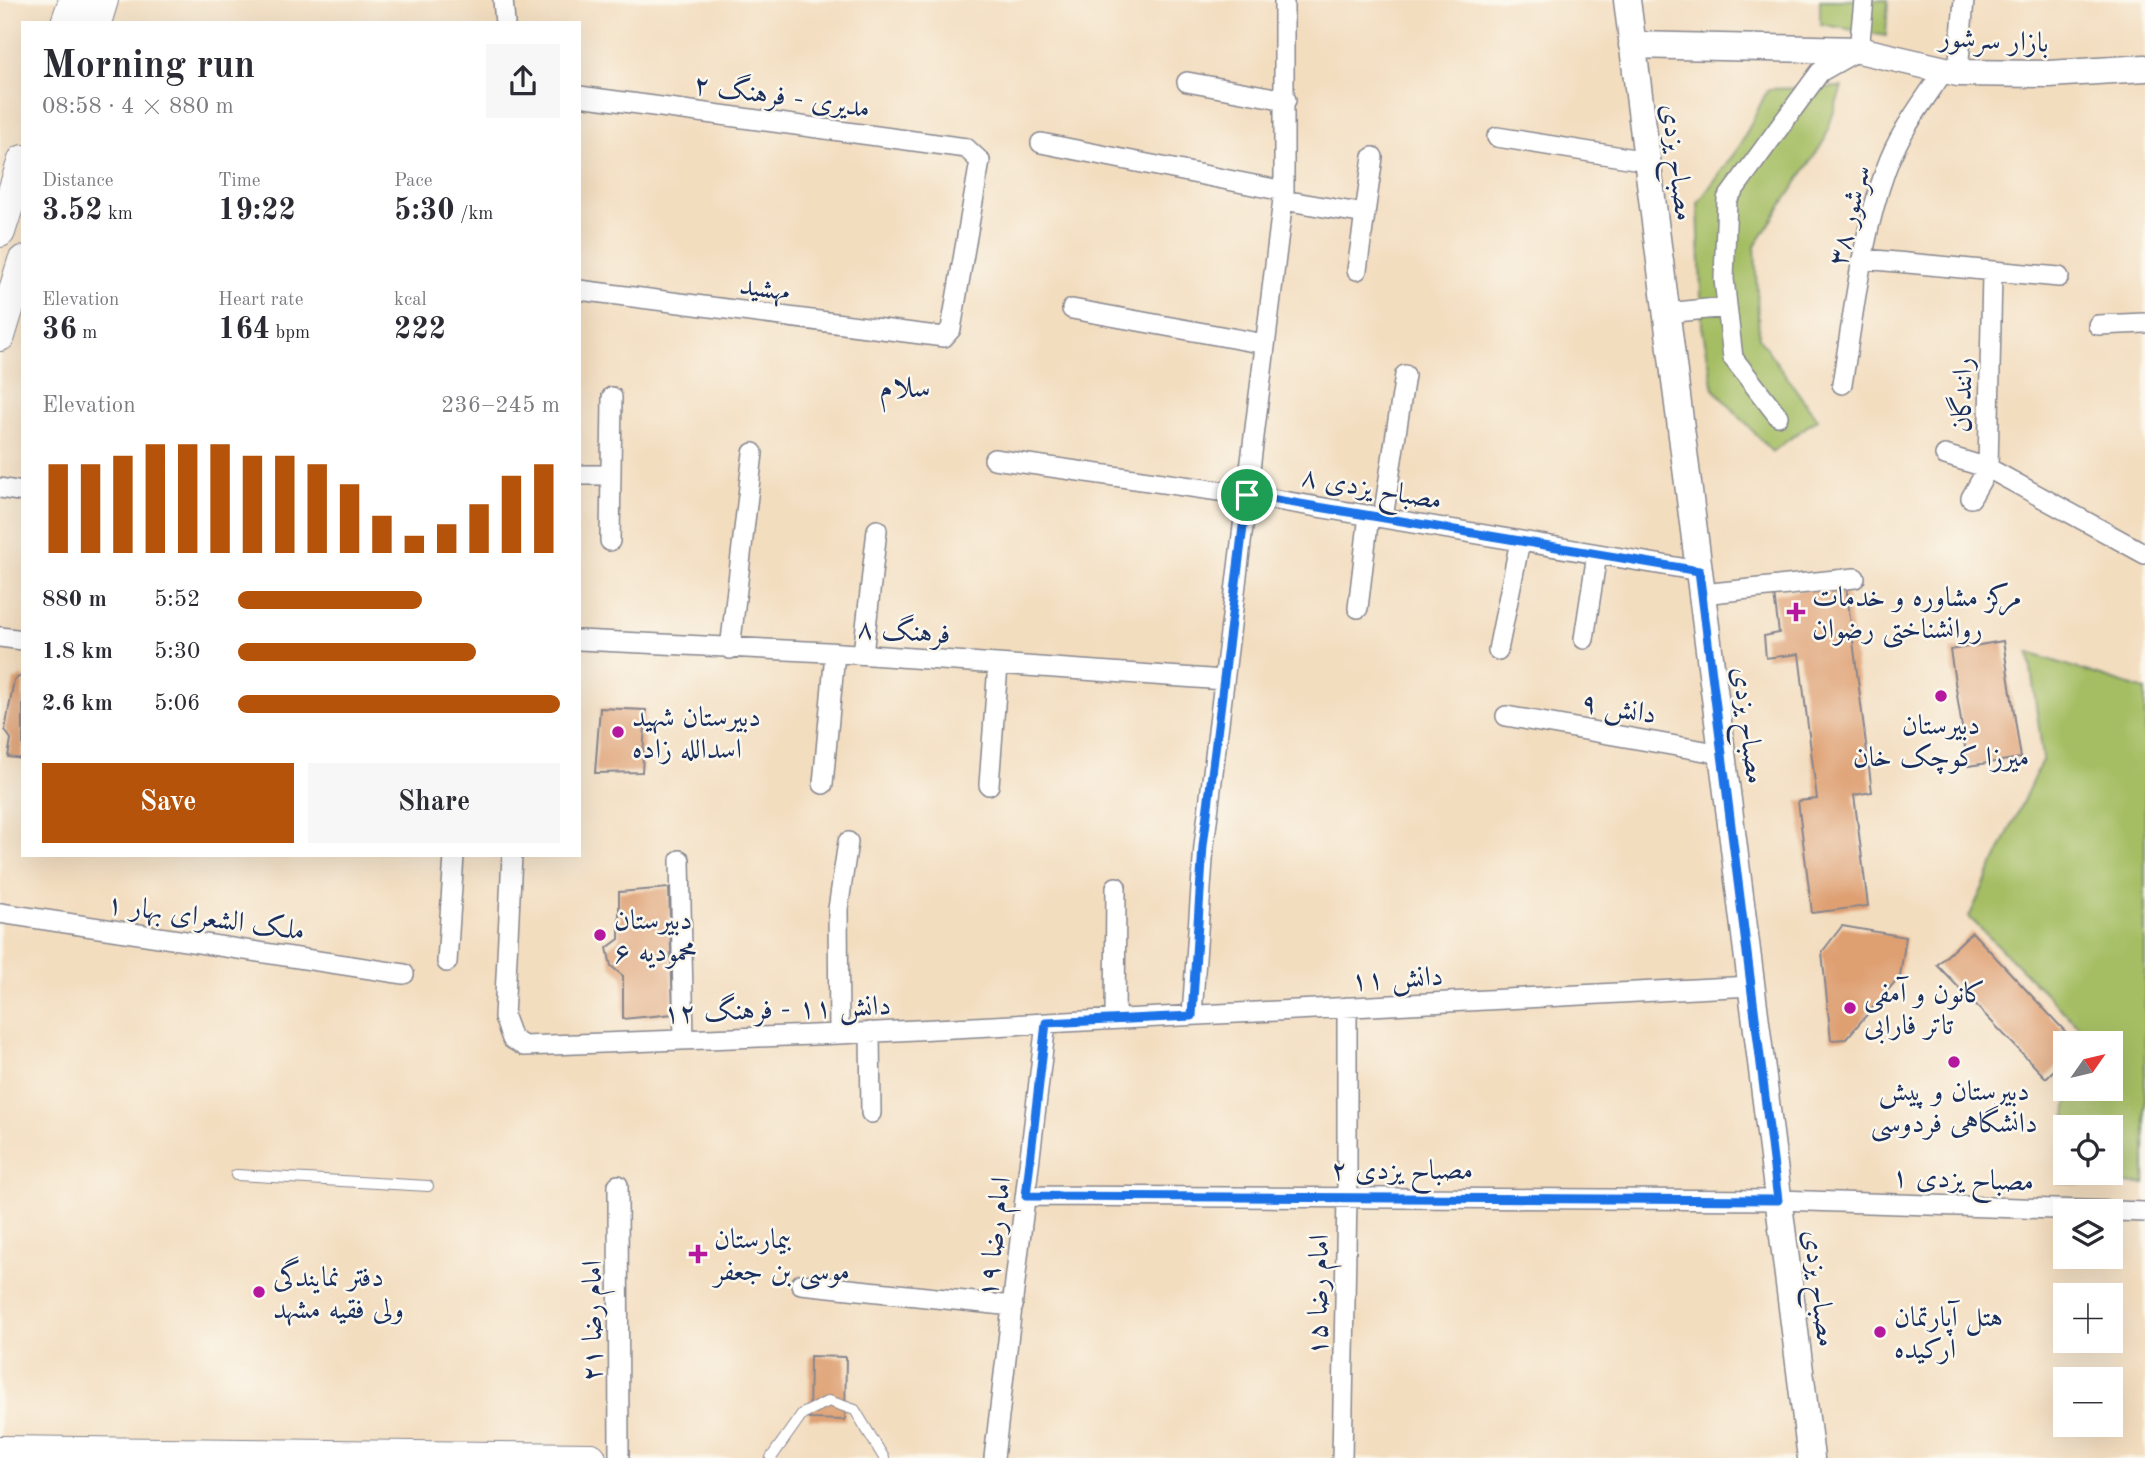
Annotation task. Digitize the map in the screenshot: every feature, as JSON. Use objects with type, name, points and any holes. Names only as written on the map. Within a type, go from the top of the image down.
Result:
[{"type":"main road","points":[[67,21],[74,0]]},
{"type":"main road","points":[[97,21],[103,0]]},
{"type":"main road","name":"مصباح یزدی","points":[[1627,0],[1811,1458]]},
{"type":"main road","name":"بازار سرشور","points":[[1632,45],[1858,50],[1950,73],[2049,74],[2145,68]]},
{"type":"main road","points":[[0,232],[21,166]]},
{"type":"main road","points":[[0,336],[21,268]]},
{"type":"main road","points":[[0,1451],[591,1458]]},
{"type":"street","points":[[503,0],[505,21]]},
{"type":"street","points":[[1192,1016],[1203,846],[1284,195],[1284,0]]},
{"type":"street","points":[[1778,416],[1733,358],[1724,279],[1727,200],[1820,72],[1858,50],[1864,0]]},
{"type":"street","points":[[1950,73],[1964,0]]},
{"type":"street","name":"سرشور ۳۸","points":[[1842,384],[1871,214],[1886,166],[1910,121],[1950,73]]},
{"type":"street","points":[[1187,82],[1286,100]]},
{"type":"street","name":"مدیری - فرهنگ ۲","points":[[581,96],[966,148],[975,153],[980,162],[951,329],[944,337]]},
{"type":"street","points":[[1497,137],[1647,161]]},
{"type":"street","points":[[1041,143],[1365,214]]},
{"type":"street","points":[[1357,270],[1373,157]]},
{"type":"street","points":[[1864,259],[1992,273],[2059,277]]},
{"type":"street","name":"رانندگان","points":[[1992,273],[1988,468],[2145,554]]},
{"type":"street","name":"مهشید","points":[[581,290],[944,337]]},
{"type":"street","points":[[1666,313],[1727,307]]},
{"type":"street","points":[[1072,309],[1265,344]]},
{"type":"street","points":[[2098,325],[2145,323]]},
{"type":"street","points":[[1358,608],[1405,375]]},
{"type":"street","points":[[610,541],[612,397]]},
{"type":"street","points":[[730,649],[753,453]]},
{"type":"street","points":[[1945,455],[1988,468],[1971,498]]},
{"type":"street","name":"مصباح یزدی ۸","points":[[994,459],[1247,495],[1597,554],[1700,582],[1855,578]]},
{"type":"street","points":[[581,475],[611,475]]},
{"type":"street","points":[[0,488],[21,492]]},
{"type":"street","points":[[863,654],[877,530]]},
{"type":"street","points":[[1498,650],[1520,541]]},
{"type":"street","points":[[1584,639],[1597,554]]},
{"type":"street","points":[[0,636],[21,640]]},
{"type":"street","name":"فرهنگ ۸","points":[[581,640],[863,654],[1224,681]]},
{"type":"street","points":[[823,783],[835,653]]},
{"type":"street","points":[[989,785],[998,665]]},
{"type":"street","name":"دانش ۹","points":[[1506,716],[1722,754]]},
{"type":"street","points":[[839,1034],[838,909],[848,842]]},
{"type":"street","points":[[447,962],[454,857]]},
{"type":"street","name":"دانش ۱۱ - فرهنگ ۱۲","points":[[512,857],[504,1017],[512,1039],[524,1046],[1046,1023]]},
{"type":"street","points":[[680,860],[684,1040]]},
{"type":"street","points":[[1115,1020],[1116,887]]},
{"type":"street","name":"ملک الشعرای بهار ۱","points":[[0,913],[404,974]]},
{"type":"street","name":"دانش ۱۱","points":[[1046,1023],[1751,986]]},
{"type":"street","name":"امام رضا ۱۵","points":[[1342,1458],[1348,1197],[1347,1007]]},
{"type":"street","name":"امام رضا ۱۹","points":[[994,1458],[1046,1023]]},
{"type":"street","points":[[870,1032],[871,1113]]},
{"type":"street","name":"امام رضا ۲۱","points":[[618,1185],[619,1458]]},
{"type":"street","name":"مصباح یزدی ۲","points":[[1026,1196],[1778,1200]]},
{"type":"street","name":"مصباح یزدی ۱","points":[[1778,1200],[2145,1212]]},
{"type":"street","points":[[801,1284],[1013,1306]]},
{"type":"lane","points":[[236,1175],[428,1186]]},
{"type":"lane","points":[[771,1458],[802,1414],[829,1401],[855,1410],[884,1458]]},
{"type":"green space","points":[[1820,0],[1888,0],[1886,36],[1820,24]]},
{"type":"green space","points":[[1842,87],[1824,141],[1755,246],[1759,338],[1817,419],[1772,452],[1714,389],[1702,326],[1698,203],[1741,144],[1768,89]]},
{"type":"green space","points":[[2029,653],[2145,690],[2145,1184],[2123,1184],[2123,1115],[2066,1115],[2068,1101],[2123,1101],[2123,1031],[2083,1031],[1969,917],[2043,758]]},
{"type":"building","points":[[1846,585],[1872,792],[1854,795],[1868,906],[1812,913],[1798,801],[1817,799],[1799,654],[1766,658],[1764,636],[1779,633],[1774,594]]},
{"type":"building","points":[[2003,641],[2021,758],[1968,766],[1950,650]]},
{"type":"building","points":[[21,676],[21,759],[8,757],[11,739],[5,730],[14,680]]},
{"type":"building","name":"دبیرستان شهید اسدالله زاده","points":[[600,708],[646,710],[642,772],[595,773]]},
{"type":"building","name":"دبیرستان محمودیه ۶","points":[[669,888],[673,1014],[623,1019],[623,976],[611,966],[607,948],[619,939],[619,892]]},
{"type":"building","name":"کانون و آمفی تاتر فارابی","points":[[1842,926],[1906,937],[1900,976],[1846,1039],[1831,1040],[1822,952]]},
{"type":"building","name":"دبیرستان و پیش دانشگاهی فردوسی","points":[[1972,932],[2065,1031],[2053,1031],[2053,1071],[2046,1078],[1937,965]]},
{"type":"building","points":[[810,1356],[846,1357],[845,1420],[809,1419]]},
{"type":"place","name":"مرکز مشاوره و خدمات روانشناختی رضوان","points":[[1796,612]]},
{"type":"place","name":"دبیرستان میرزا کوچک خان","points":[[1941,696]]},
{"type":"place","name":"دبیرستان شهید اسدالله زاده","points":[[618,732]]},
{"type":"place","name":"دبیرستان محمودیه ۶","points":[[600,935]]},
{"type":"place","name":"کانون و آمفی تاتر فارابی","points":[[1850,1008]]},
{"type":"place","name":"دبیرستان و پیش دانشگاهی فردوسی","points":[[1954,1062]]},
{"type":"place","name":"بیمارستان موسی بن جعفر","points":[[698,1254]]},
{"type":"place","name":"دفتر نمایندگی ولی فقیه مشهد","points":[[259,1292]]},
{"type":"place","name":"هتل آپارتمان ارکیده","points":[[1880,1332]]},
{"type":"district","name":"سلام","points":[[905,387]]},
{"type":"route","points":[[1247,495],[1699,571],[1778,1200],[1026,1196],[1046,1023],[1192,1016],[1203,846],[1247,495]]}]
